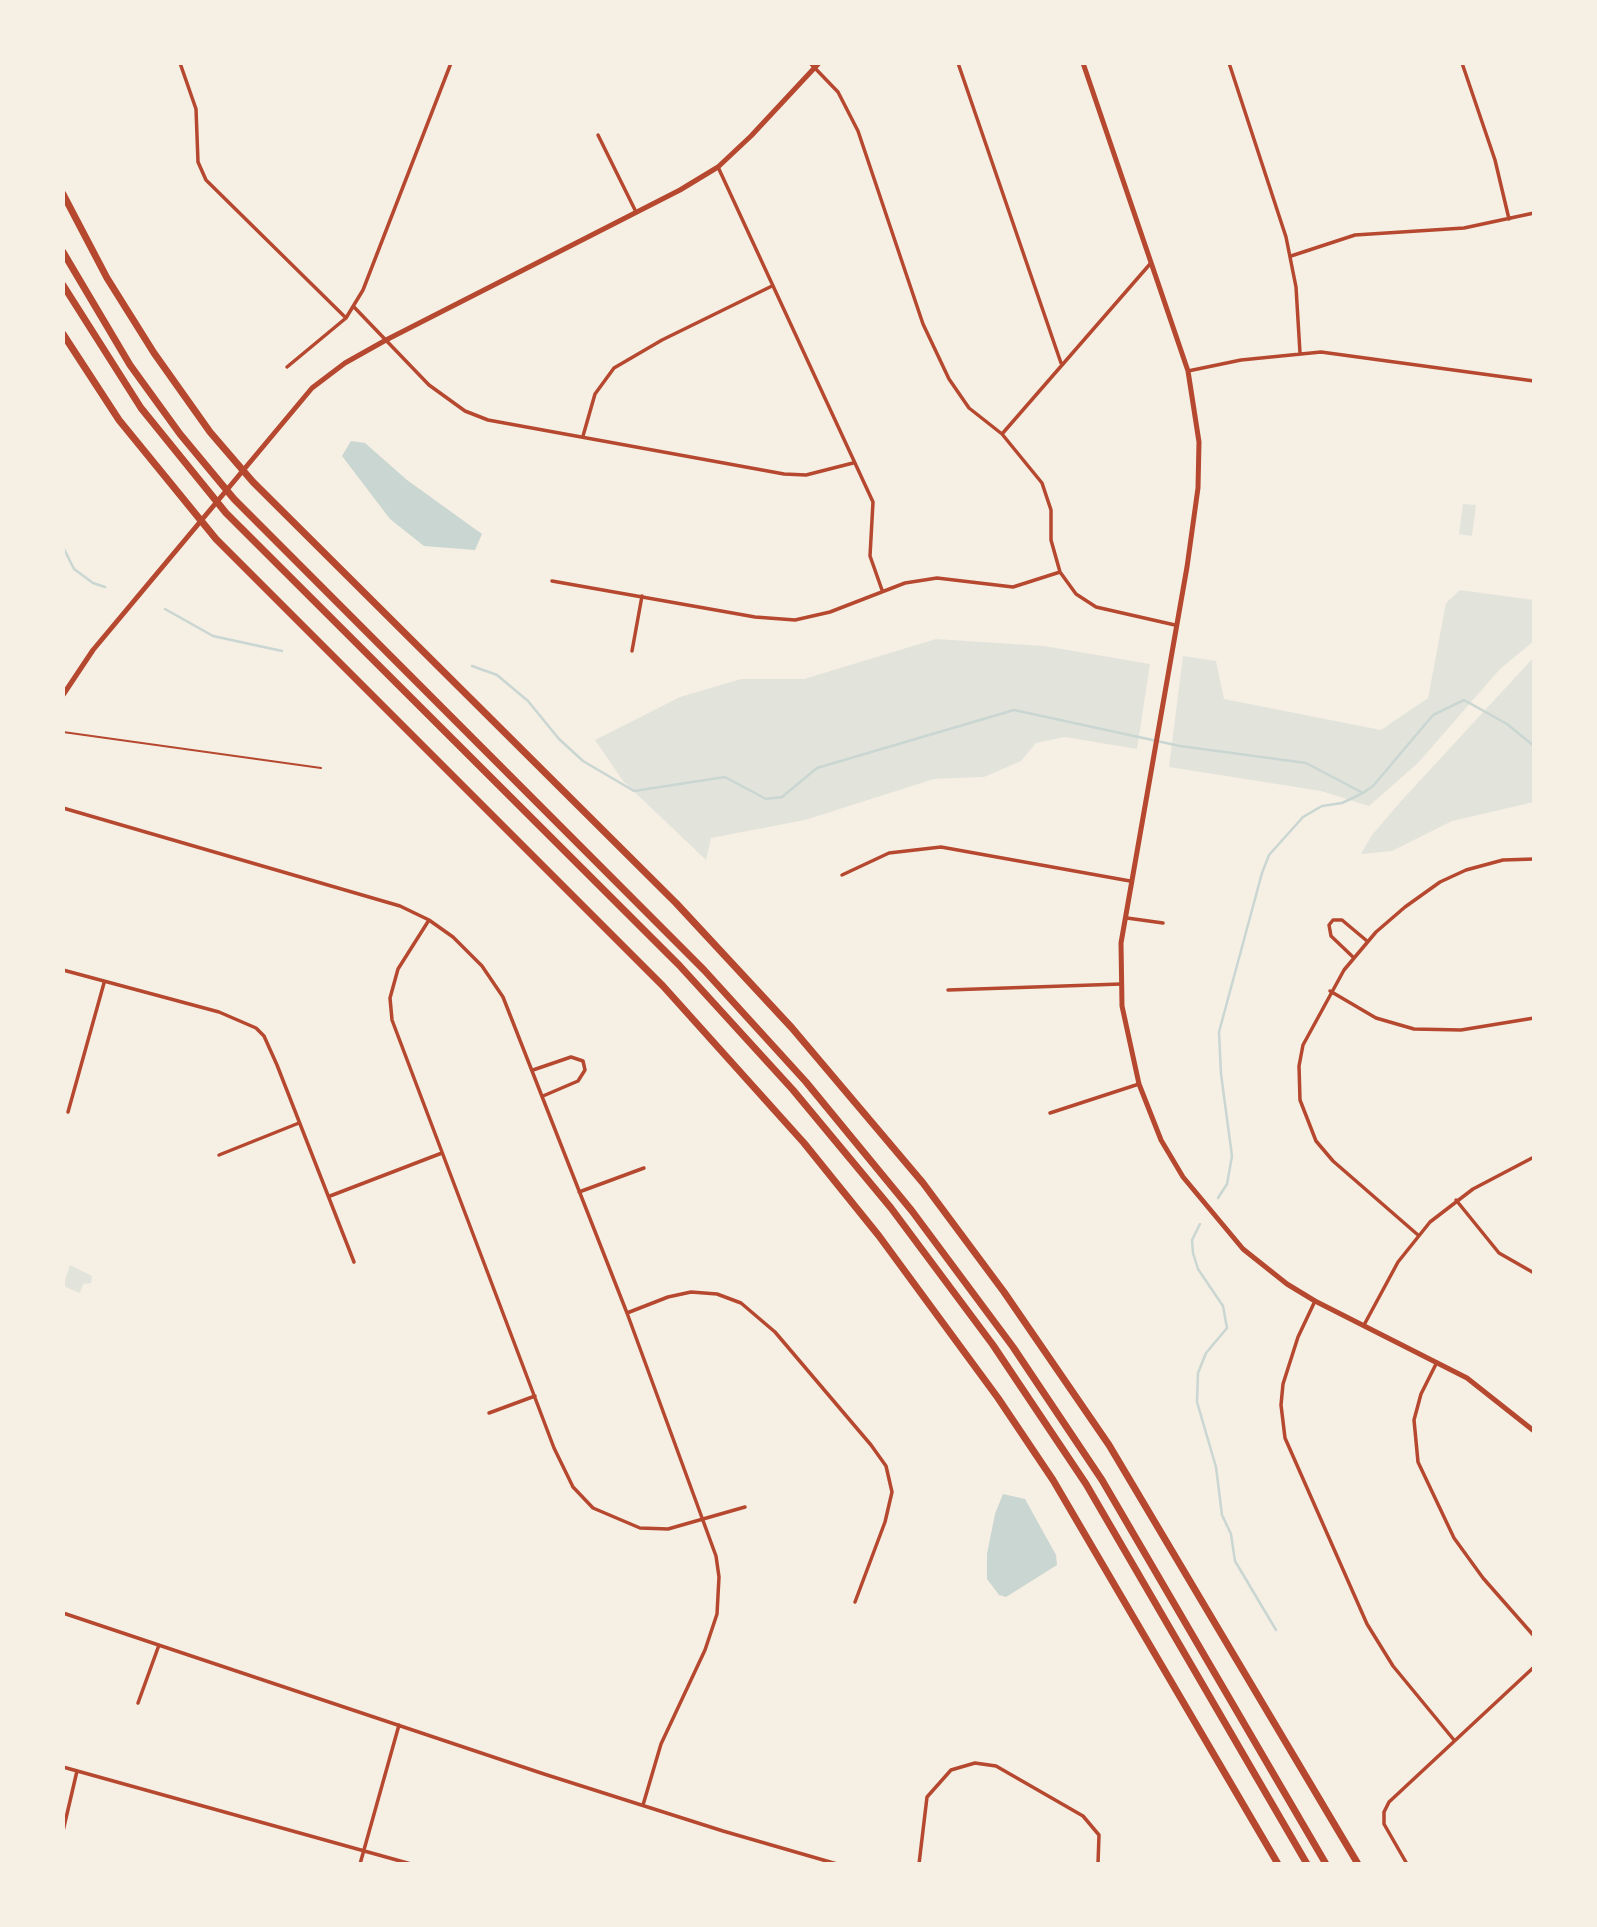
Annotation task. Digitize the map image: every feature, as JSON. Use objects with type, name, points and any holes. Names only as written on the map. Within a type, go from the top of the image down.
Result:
[{"type":"highway","points":[[63,194],[96,259],[139,331],[204,424],[253,482],[695,923],[808,1046],[930,1192],[1020,1313],[1109,1446],[1358,1864]]},
{"type":"highway","points":[[63,252],[140,379],[234,499],[716,983],[817,1095],[912,1211],[1013,1347],[1102,1480],[1326,1864]]},
{"type":"highway","points":[[63,285],[141,408],[226,513],[679,965],[805,1103],[898,1217],[993,1345],[1086,1484],[1307,1864]]},
{"type":"highway","points":[[63,334],[119,420],[216,539],[663,986],[804,1143],[879,1236],[982,1375],[1053,1480],[1278,1864]]},
{"type":"street","points":[[180,63],[196,109],[198,162],[206,180],[346,318]]},
{"type":"street","points":[[287,367],[346,318],[354,307],[452,63]]},
{"type":"street","points":[[958,63],[1061,363]]},
{"type":"street","points":[[1083,63],[1188,371],[1199,442],[1199,488],[1124,918],[1121,984],[1127,1032],[1139,1084],[1161,1140],[1200,1201],[1243,1249],[1315,1301],[1437,1362],[1480,1387],[1534,1431]]},
{"type":"street","points":[[1229,63],[1291,256],[1300,354]]},
{"type":"street","points":[[1462,63],[1494,160],[1509,219]]},
{"type":"street","points":[[63,695],[93,650],[312,388],[345,363],[386,340],[718,167],[751,136],[815,64],[838,92],[858,131],[923,324],[940,364],[969,408],[1002,434],[1033,468],[1048,496],[1054,555],[1060,572],[1076,594],[1096,607],[1175,625]]},
{"type":"street","points":[[598,135],[636,212]]},
{"type":"street","points":[[718,167],[873,502],[870,556],[882,590]]},
{"type":"street","points":[[1291,256],[1355,235],[1455,229],[1534,214]]},
{"type":"street","points":[[1002,434],[1061,363],[1150,264]]},
{"type":"street","points":[[583,436],[595,394],[614,368],[772,286]]},
{"type":"street","points":[[354,307],[429,385],[465,411],[499,423],[798,475],[830,471],[853,463]]},
{"type":"street","points":[[1188,371],[1241,360],[1338,353],[1534,381]]},
{"type":"street","points":[[552,581],[755,617],[795,620],[830,612],[882,590],[937,578],[1013,587],[1060,572]]},
{"type":"street","points":[[632,651],[642,596]]},
{"type":"street","points":[[63,807],[351,889],[400,906],[429,920],[470,954],[496,985],[513,1017],[627,1313],[704,1518],[719,1577],[717,1614],[705,1650],[661,1744],[643,1805]]},
{"type":"street","points":[[842,875],[889,853],[941,847],[1130,881]]},
{"type":"street","points":[[1418,1235],[1323,1151],[1306,1122],[1298,1089],[1301,1055],[1330,991],[1353,957],[1405,907],[1453,876],[1490,863],[1534,859]]},
{"type":"street","points":[[1124,918],[1163,923]]},
{"type":"street","points":[[429,920],[398,970],[390,1007],[442,1153],[564,1470],[581,1498],[593,1508],[627,1524],[654,1530],[745,1507]]},
{"type":"street","points":[[1353,957],[1331,936],[1329,925],[1333,920],[1342,920],[1367,941]]},
{"type":"street","points":[[63,970],[219,1012],[253,1025],[267,1042],[354,1262]]},
{"type":"street","points":[[68,1112],[104,982]]},
{"type":"street","points":[[948,990],[1121,984]]},
{"type":"street","points":[[1330,991],[1376,1018],[1414,1029],[1461,1030],[1534,1018]]},
{"type":"street","points":[[533,1070],[571,1057],[583,1061],[585,1070],[578,1081],[542,1096]]},
{"type":"street","points":[[1050,1113],[1139,1084]]},
{"type":"street","points":[[219,1155],[299,1123]]},
{"type":"street","points":[[330,1196],[442,1153]]},
{"type":"street","points":[[1364,1326],[1388,1278],[1418,1235],[1456,1200],[1503,1171],[1534,1157]]},
{"type":"street","points":[[579,1192],[644,1168]]},
{"type":"street","points":[[1456,1200],[1499,1253],[1534,1273]]},
{"type":"street","points":[[627,1313],[668,1297],[691,1292],[717,1294],[741,1303],[775,1332],[871,1445],[886,1466],[892,1492],[885,1522],[855,1602]]},
{"type":"street","points":[[1315,1301],[1298,1337],[1283,1384],[1282,1423],[1288,1447],[1367,1624],[1393,1666],[1454,1740]]},
{"type":"street","points":[[1437,1362],[1421,1394],[1414,1420],[1418,1462],[1445,1521],[1464,1553],[1534,1636]]},
{"type":"street","points":[[489,1413],[535,1396]]},
{"type":"street","points":[[63,1614],[643,1805],[837,1864]]},
{"type":"street","points":[[138,1703],[159,1645]]},
{"type":"street","points":[[1407,1864],[1384,1824],[1386,1807],[1534,1667]]},
{"type":"street","points":[[360,1864],[399,1725]]},
{"type":"street","points":[[919,1864],[928,1797],[951,1770],[975,1763],[996,1766],[1083,1816],[1099,1835],[1098,1864]]},
{"type":"street","points":[[63,1767],[411,1864]]},
{"type":"street","points":[[63,1830],[77,1771]]},
{"type":"lane","points":[[63,733],[321,768]]},
{"type":"shaded area","points":[[351,441],[365,443],[407,480],[482,534],[475,550],[424,546],[390,519],[342,456]]},
{"type":"shaded area","points":[[1463,504],[1476,505],[1472,536],[1459,534]]},
{"type":"shaded area","points":[[1460,590],[1534,600],[1534,641],[1500,669],[1418,763],[1369,806],[1321,791],[1169,767],[1183,656],[1216,661],[1224,699],[1381,730],[1428,698],[1446,603]]},
{"type":"shaded area","points":[[936,639],[1044,646],[1150,664],[1137,749],[1065,737],[1036,743],[1021,761],[984,777],[934,779],[805,820],[711,838],[706,860],[623,781],[595,740],[680,697],[741,679],[804,679]]},
{"type":"shaded area","points":[[1534,657],[1534,802],[1452,821],[1392,851],[1361,854],[1372,835],[1402,800]]},
{"type":"shaded area","points":[[70,1265],[92,1276],[91,1283],[83,1284],[80,1293],[63,1286]]},
{"type":"shaded area","points":[[1003,1494],[1025,1499],[1056,1555],[1057,1565],[1006,1597],[999,1595],[987,1579],[987,1554],[995,1514]]},
{"type":"waterway","points":[[63,547],[74,569],[93,583],[105,587]]},
{"type":"waterway","points":[[165,609],[213,636],[282,651]]},
{"type":"waterway","points":[[472,666],[497,675],[528,701],[559,739],[583,761],[634,791],[725,777],[766,799],[782,797],[817,768],[1014,710],[1180,746],[1306,763],[1363,793],[1373,786],[1433,715],[1464,700],[1507,724],[1534,746]]},
{"type":"waterway","points":[[1218,1198],[1227,1184],[1232,1156],[1221,1074],[1219,1032],[1262,873],[1269,855],[1303,817],[1322,806],[1342,803],[1361,794]]},
{"type":"waterway","points":[[1200,1224],[1192,1240],[1193,1253],[1198,1269],[1223,1306],[1227,1328],[1206,1353],[1198,1373],[1197,1402],[1216,1467],[1222,1515],[1231,1534],[1235,1561],[1276,1630]]}]
